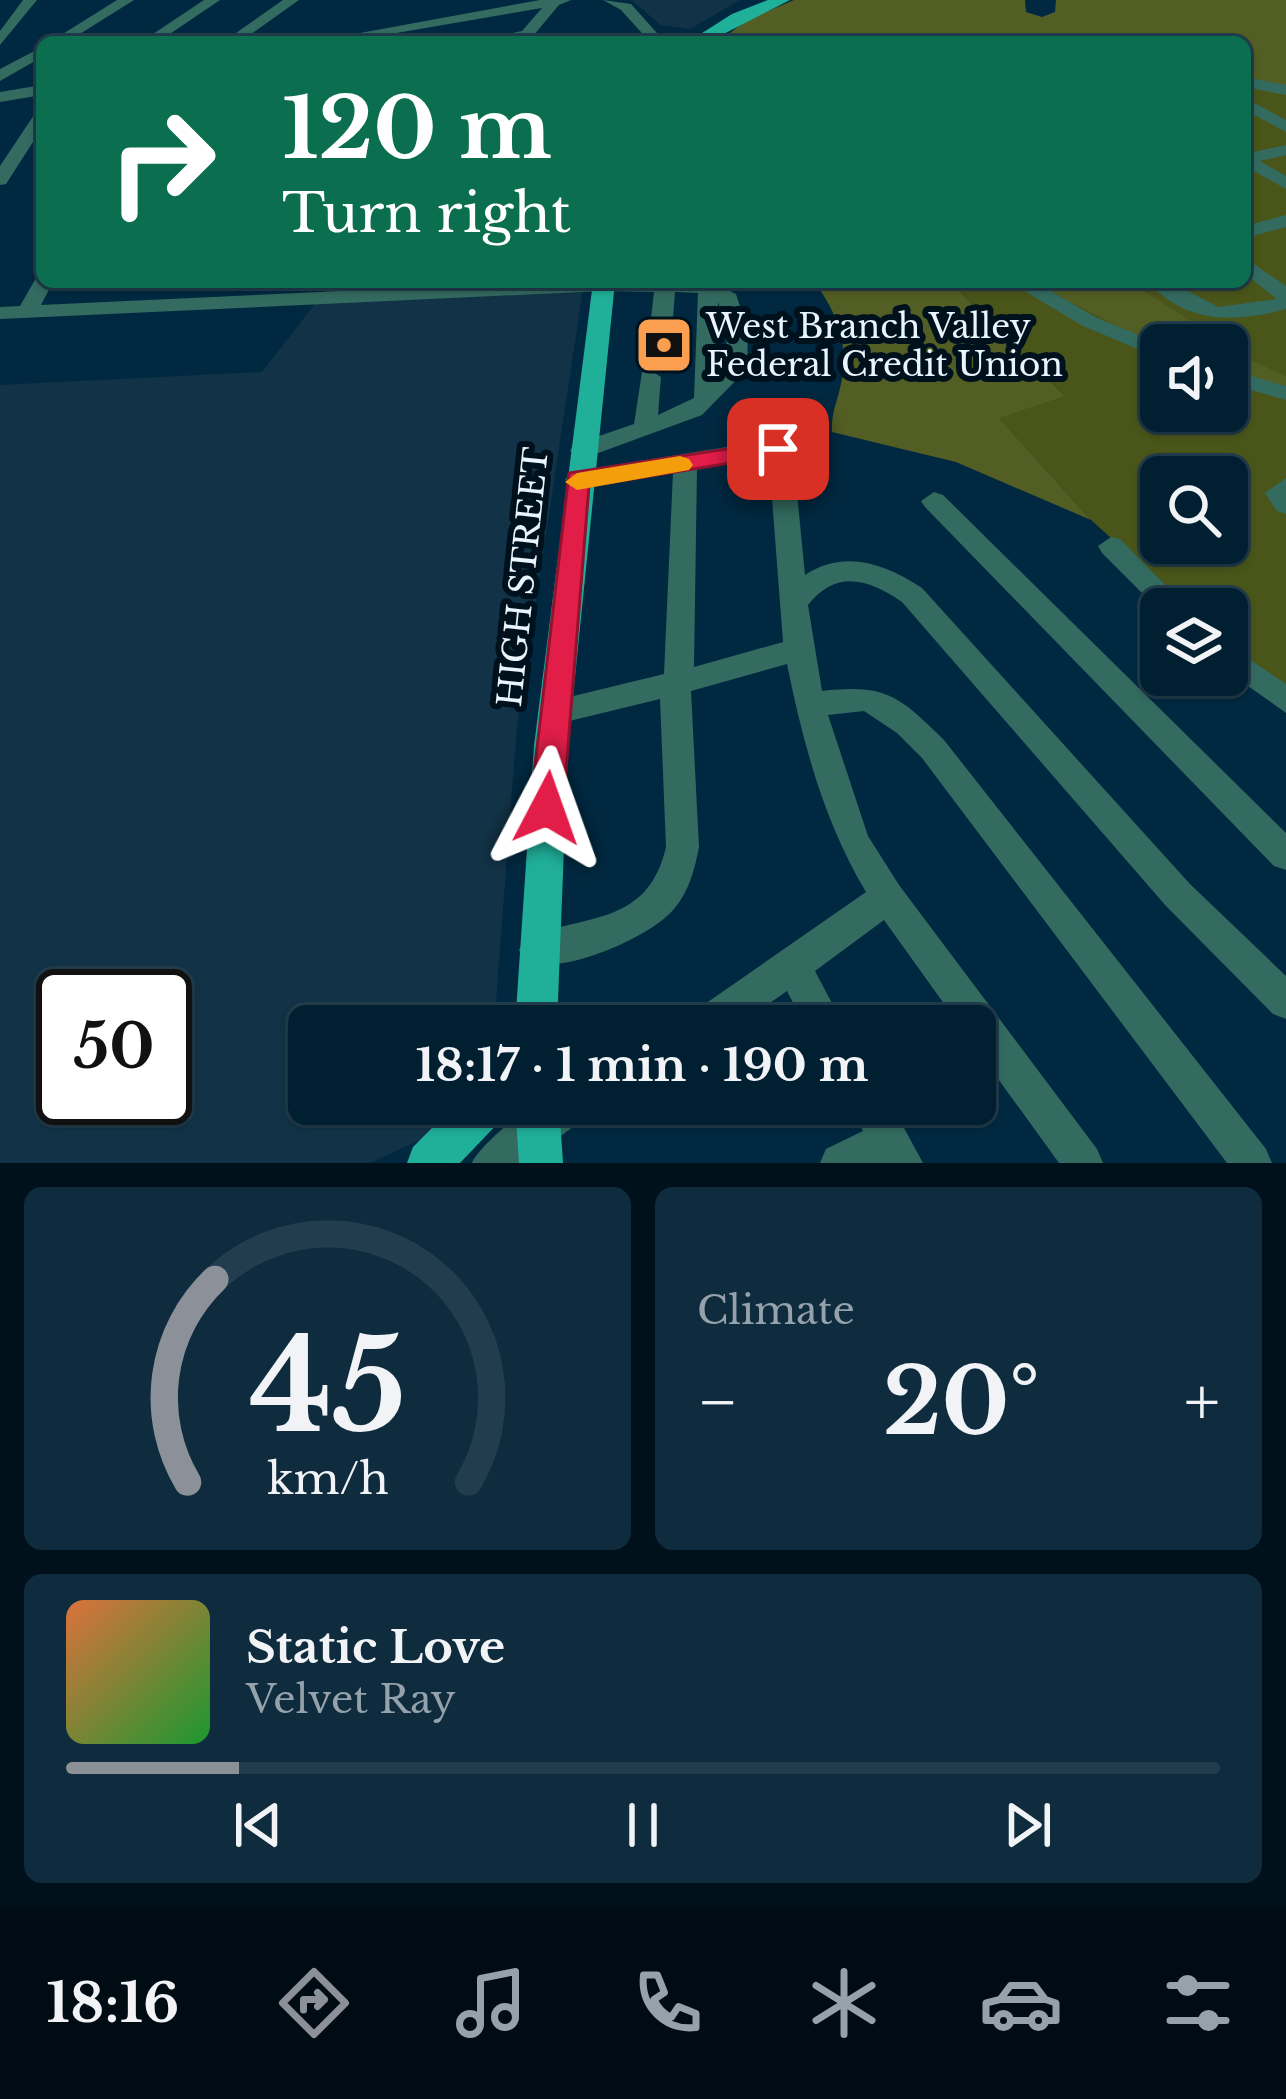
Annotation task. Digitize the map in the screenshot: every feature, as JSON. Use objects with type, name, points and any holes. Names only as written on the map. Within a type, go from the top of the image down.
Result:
[{"type":"main road","points":[[705,36],[782,0]]},
{"type":"main road","name":"HIGH STREET","points":[[536,1005],[553,712],[603,288]]},
{"type":"main road","points":[[429,1163],[466,1125]]},
{"type":"street","points":[[0,41],[30,0]]},
{"type":"street","points":[[67,36],[127,0]]},
{"type":"street","points":[[157,36],[213,0]]},
{"type":"street","points":[[239,36],[292,0]]},
{"type":"street","points":[[610,0],[626,8],[652,36]]},
{"type":"street","points":[[526,36],[558,1]]},
{"type":"street","points":[[357,36],[558,1]]},
{"type":"street","points":[[0,76],[36,55]]},
{"type":"street","points":[[1251,83],[1286,91]]},
{"type":"street","points":[[0,97],[36,91]]},
{"type":"street","points":[[1251,98],[1286,91]]},
{"type":"street","points":[[1251,103],[1286,127]]},
{"type":"street","points":[[0,134],[36,133]]},
{"type":"street","points":[[0,180],[36,133]]},
{"type":"street","points":[[1251,158],[1286,150]]},
{"type":"street","points":[[1251,163],[1286,184]]},
{"type":"street","points":[[1251,230],[1286,221]]},
{"type":"street","points":[[1251,269],[1286,299]]},
{"type":"street","points":[[27,312],[40,288]]},
{"type":"street","points":[[142,307],[149,288]]},
{"type":"street","points":[[0,313],[142,307],[257,292],[449,288]]},
{"type":"street","points":[[662,318],[664,288]]},
{"type":"street","points":[[581,454],[705,403],[736,369],[732,304],[726,294],[711,288]]},
{"type":"street","points":[[1030,288],[1088,321],[1140,343]]},
{"type":"street","points":[[1166,288],[1196,310],[1223,316],[1286,299]]},
{"type":"street","points":[[645,431],[650,377]]},
{"type":"street","points":[[1248,382],[1286,393]]},
{"type":"street","points":[[581,454],[685,464],[778,449],[798,648],[854,843],[887,896],[1083,1163]]},
{"type":"street","points":[[537,950],[572,945],[610,930],[665,896],[682,848],[677,683],[683,634],[685,464]]},
{"type":"street","points":[[1286,487],[1277,493],[1286,505]]},
{"type":"street","points":[[934,501],[1286,855]]},
{"type":"street","points":[[1111,547],[1153,588]]},
{"type":"street","points":[[795,602],[819,575],[842,568],[877,573],[912,595],[1178,895],[1286,1001]]},
{"type":"street","points":[[553,712],[754,664],[798,648]]},
{"type":"street","points":[[1248,671],[1286,701]]},
{"type":"street","points":[[811,705],[868,698],[908,724],[933,749],[1252,1163]]},
{"type":"street","points":[[735,1005],[887,896]]},
{"type":"street","points":[[793,966],[814,1005]]},
{"type":"street","points":[[492,1163],[547,1125]]},
{"type":"street","points":[[840,1163],[896,1151]]},
{"type":"shaded area","points":[[631,0],[740,0],[690,29],[661,25]]},
{"type":"shaded area","points":[[327,288],[583,288],[517,726],[496,1005],[288,1005],[288,1125],[435,1125],[424,1138],[370,1163],[0,1163],[0,385],[262,372]]},
{"type":"green space","points":[[794,0],[1025,0],[1026,12],[1042,17],[1055,12],[1056,0],[1286,0],[1286,87],[1251,79],[1251,36],[726,36],[747,20]]},
{"type":"green space","points":[[1251,63],[1286,66],[1286,689],[1248,659],[1248,588],[1167,588],[1091,520],[998,417],[1064,395],[956,288],[1251,288]]},
{"type":"green space","points":[[818,288],[956,288],[1065,396],[999,418],[1091,520],[956,462],[832,432],[843,370],[842,343]]},
{"type":"green space","points":[[1043,288],[1139,288],[1195,324],[1140,324],[1140,337]]},
{"type":"green space","points":[[1248,358],[1286,376],[1286,387],[1248,377]]},
{"type":"slow traffic","points":[[577,482],[680,465]]},
{"type":"place","name":"West Branch Valley Federal Credit Union","points":[[664,345]]},
{"type":"route","points":[[547,808],[561,616],[578,479],[778,449]]}]
